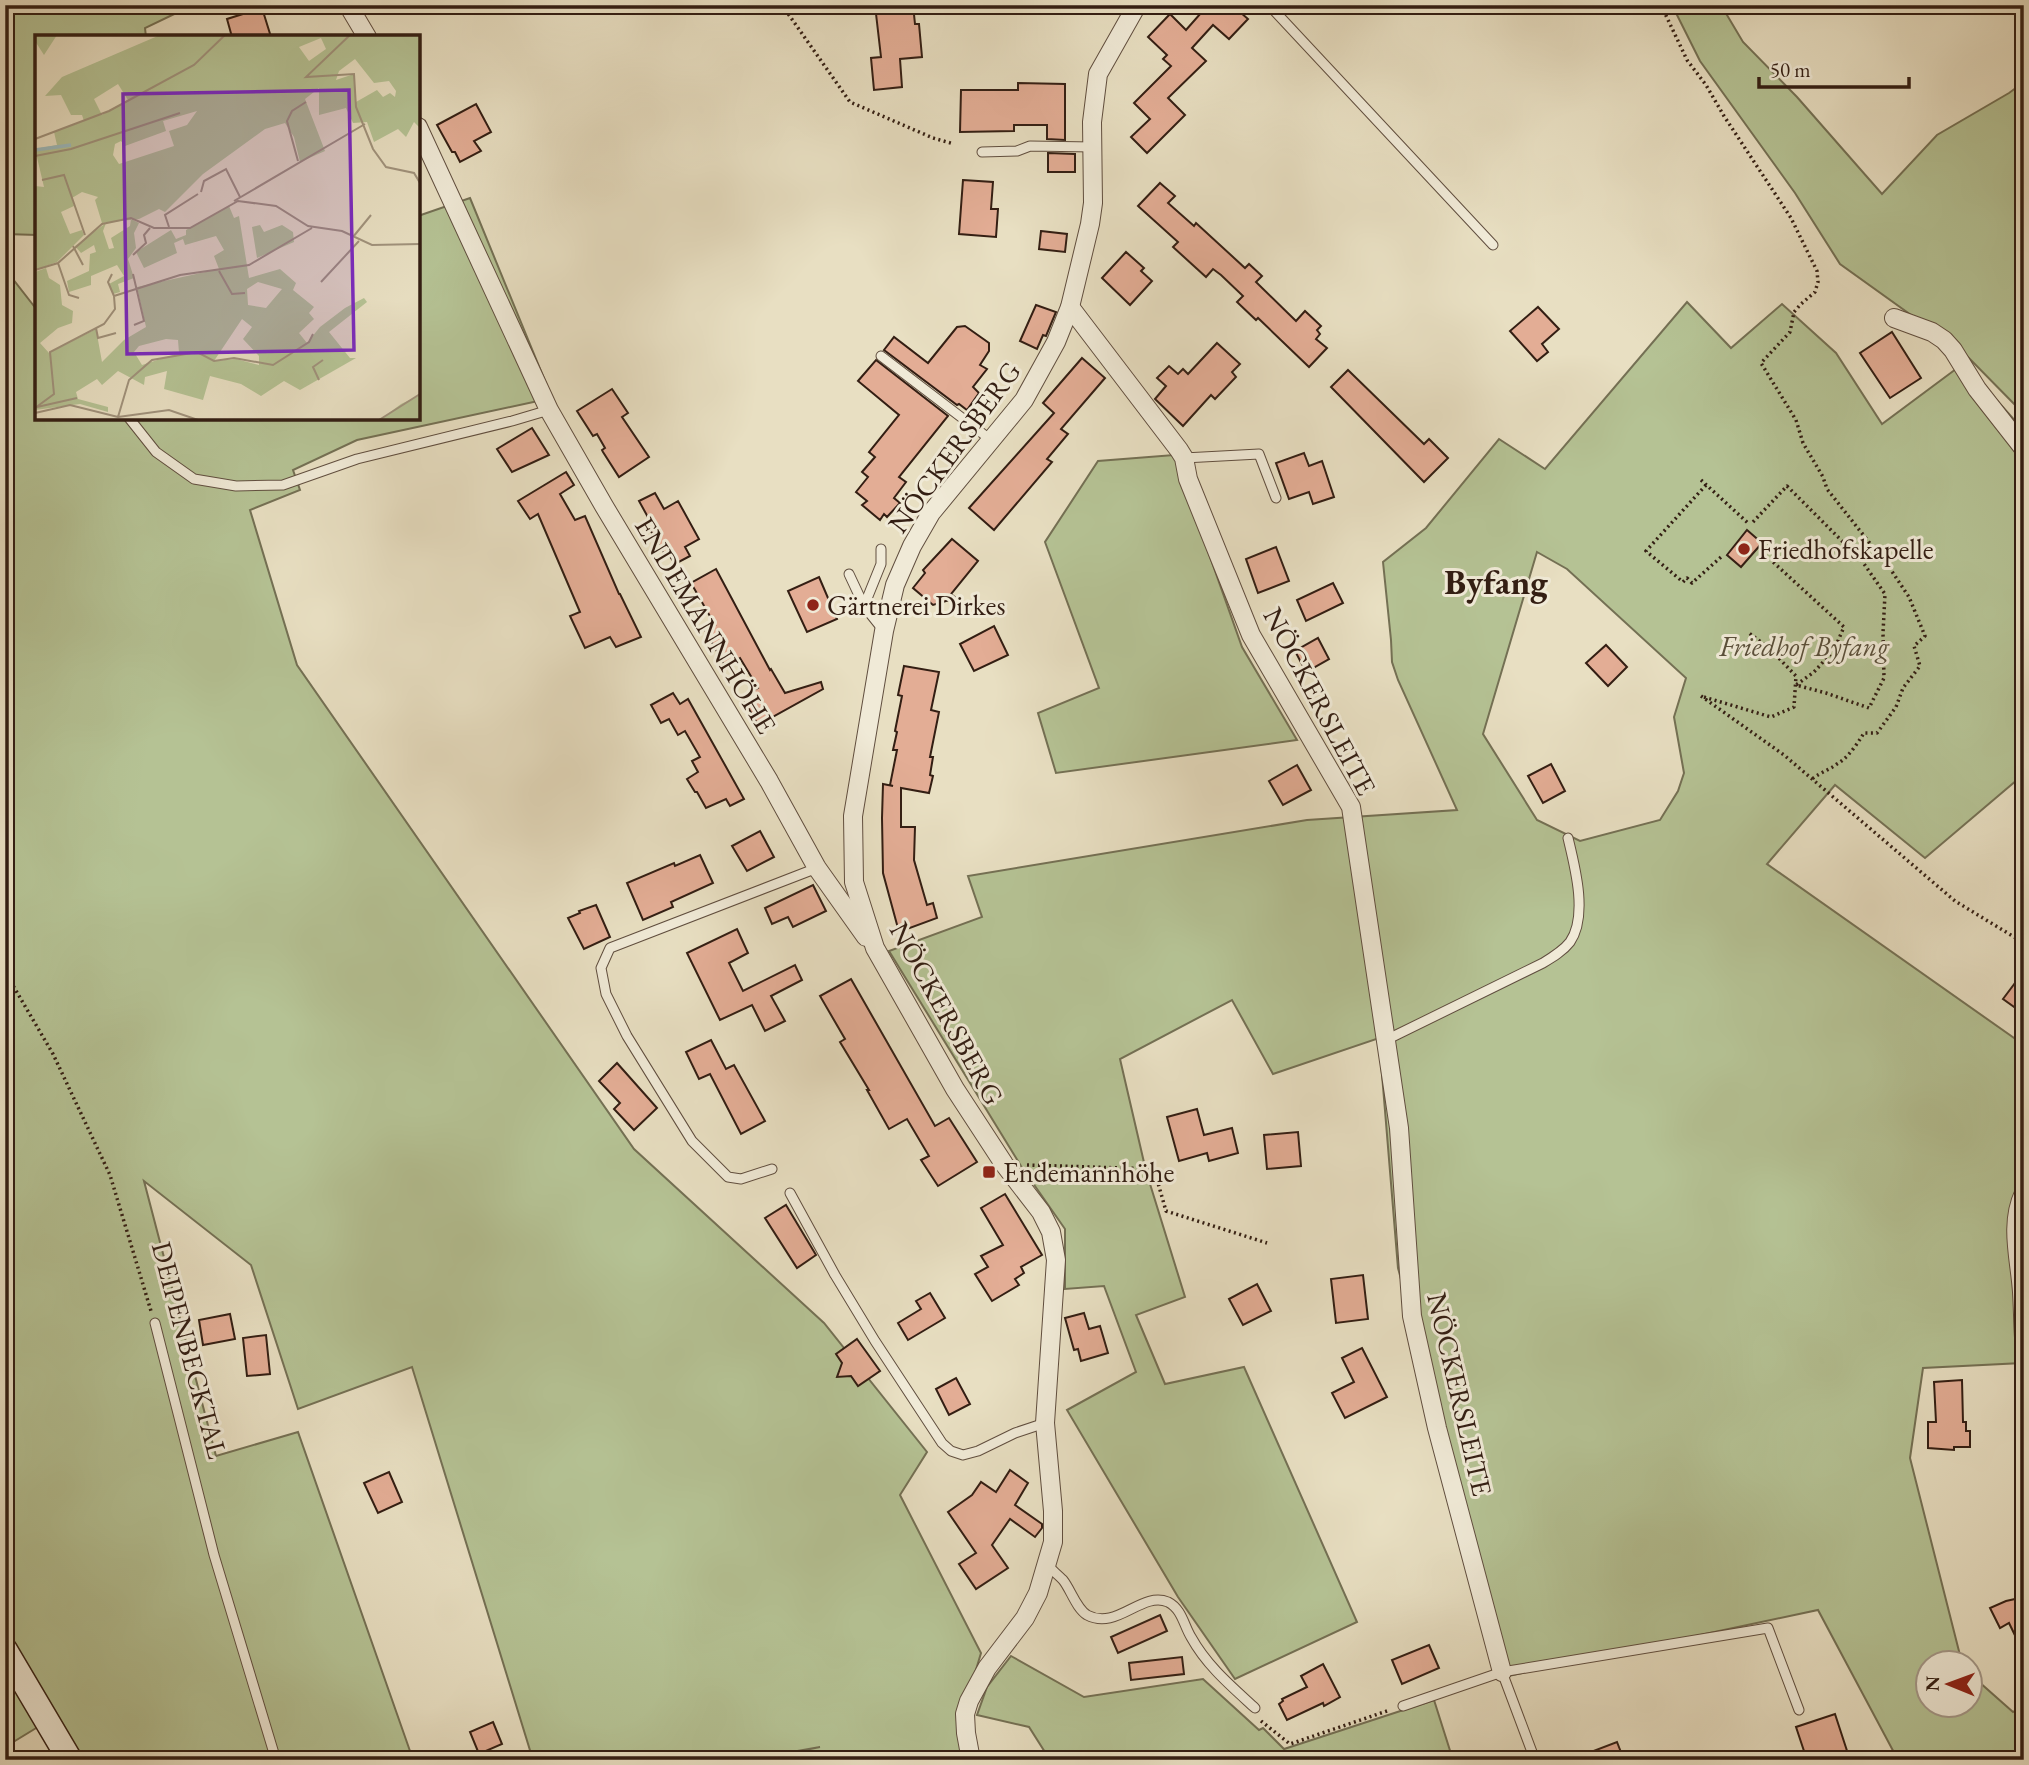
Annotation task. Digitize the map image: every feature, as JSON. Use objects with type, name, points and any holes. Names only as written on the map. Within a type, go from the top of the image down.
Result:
[{"type":"main road","points":[[5,1650],[70,1760]]},
{"type":"street","points":[[348,5],[366,35]]},
{"type":"street","name":"NÖCKERSBERG","points":[[971,1760],[965,1714],[969,1701],[987,1668],[1026,1618],[1038,1593],[1053,1542],[1045,1423],[1056,1260],[1051,1232],[1041,1212],[1004,1164],[955,1089],[874,948],[854,882],[853,817],[884,631],[895,585],[912,546],[932,513],[1024,400],[1056,342],[1070,307],[1084,254],[1093,203],[1092,122],[1098,74],[1137,5]]},
{"type":"street","name":"ENDEMANNHÖHE","points":[[420,131],[549,410],[769,781],[817,868],[874,948]]},
{"type":"street","name":"NÖCKERSLEITE","points":[[1070,307],[1180,450],[1188,479],[1251,635],[1351,807],[1399,1128],[1409,1283],[1417,1342],[1502,1672]]},
{"type":"street","points":[[1894,318],[1932,332],[1944,340],[1977,389],[2024,449]]},
{"type":"street","points":[[2024,1193],[2016,1220],[2024,1337]]},
{"type":"lane","points":[[1269,5],[1493,245]]},
{"type":"lane","points":[[982,152],[1017,151],[1031,146],[1093,147]]},
{"type":"lane","points":[[881,356],[991,440]]},
{"type":"lane","points":[[131,420],[156,452],[194,479],[236,486],[272,486],[283,485],[356,459],[549,410]]},
{"type":"lane","points":[[1184,458],[1259,454],[1276,498]]},
{"type":"lane","points":[[863,606],[881,564],[881,549]]},
{"type":"lane","points":[[849,574],[863,606],[884,631]]},
{"type":"lane","points":[[1386,1040],[1544,963],[1570,942],[1576,928],[1578,892],[1568,838]]},
{"type":"lane","points":[[772,1169],[741,1179],[728,1177],[692,1141],[627,1035],[606,994],[601,968],[610,948],[817,868]]},
{"type":"lane","points":[[790,1193],[875,1342],[942,1443],[951,1451],[963,1455],[1045,1423]]},
{"type":"lane","name":"DEIPENBECKTAL","points":[[155,1323],[214,1555],[276,1760]]},
{"type":"lane","points":[[1047,1565],[1064,1581],[1086,1614],[1100,1619],[1113,1618],[1153,1600],[1168,1602],[1179,1610],[1189,1636],[1208,1663],[1255,1708]]},
{"type":"lane","points":[[1403,1706],[1502,1672],[1768,1629],[1799,1710]]},
{"type":"lane","name":"NÖCKERSLEITE","points":[[1502,1672],[1535,1760]]},
{"type":"path","points":[[782,5],[850,102],[933,138],[954,144]]},
{"type":"path","points":[[1661,5],[1687,60],[1706,85],[1791,218],[1817,271],[1815,292],[1794,312],[1790,332],[1761,363],[1796,420],[1803,443],[1827,489],[1891,570],[1909,597],[1925,636],[1914,646],[1920,666],[1903,688],[1896,706],[1877,733],[1864,733],[1848,755],[1812,779]]},
{"type":"path","points":[[1700,481],[1751,522],[1787,486],[1862,561],[1885,594],[1884,678],[1869,708],[1796,685]]},
{"type":"path","points":[[1706,485],[1646,551],[1683,582],[1687,578],[1692,583],[1721,557]]},
{"type":"path","points":[[1773,562],[1844,627],[1834,650],[1796,685]]},
{"type":"path","points":[[1749,633],[1770,649],[1796,676],[1794,707],[1771,717],[1701,696],[1784,755],[1955,901],[2024,943]]},
{"type":"path","name":"DEIPENBECKTAL","points":[[5,972],[53,1054],[110,1175],[155,1323]]},
{"type":"path","points":[[1004,1164],[1154,1169],[1166,1211],[1267,1243]]},
{"type":"path","points":[[1255,1708],[1248,1712],[1290,1744],[1403,1706]]},
{"type":"green space","points":[[5,5],[193,5],[145,28],[146,35],[35,35],[35,235],[5,234]]},
{"type":"green space","points":[[1672,5],[1721,5],[1743,42],[1797,97],[1882,194],[1937,135],[2024,82],[2024,414],[1964,353],[1840,264],[1795,193],[1700,61]]},
{"type":"green space","points":[[470,198],[552,398],[357,440],[293,470],[300,490],[250,510],[297,665],[634,1149],[824,1323],[927,1452],[900,1495],[981,1653],[960,1723],[963,1760],[756,1760],[820,1747],[746,1760],[533,1760],[412,1367],[298,1409],[251,1265],[144,1181],[216,1456],[298,1432],[410,1751],[397,1760],[72,1760],[5,1647],[5,269],[35,307],[35,420],[420,420],[420,215]]},
{"type":"green space","name":"Friedhof Byfang","points":[[1687,302],[1731,348],[1782,304],[1836,353],[1882,424],[1964,363],[2024,431],[2024,774],[1925,858],[1835,785],[1767,864],[2024,1045],[2024,1189],[2020,1292],[2022,1363],[1923,1368],[1910,1458],[1959,1650],[1913,1650],[1913,1720],[1983,1720],[1983,1685],[2013,1712],[2024,1705],[2024,1760],[1898,1760],[1818,1610],[1508,1676],[1398,1268],[1379,1038],[1273,1074],[1232,1000],[1120,1059],[1146,1171],[1185,1297],[1136,1315],[1165,1384],[1244,1367],[1357,1622],[1235,1679],[1178,1597],[1067,1410],[1136,1372],[1104,1286],[1065,1289],[1065,1229],[1021,1166],[889,951],[982,917],[968,876],[1307,820],[1457,810],[1392,662],[1383,562],[1426,528],[1499,439],[1545,469]],"holes":[[[1537,552],[1567,569],[1686,678],[1674,717],[1684,773],[1678,791],[1660,820],[1580,841],[1537,820],[1483,734]]]},
{"type":"green space","points":[[1174,455],[1242,647],[1297,740],[1056,773],[1038,713],[1099,688],[1045,542],[1098,461]]},
{"type":"green space","points":[[5,1654],[46,1722],[5,1747]]},
{"type":"green space","points":[[1011,1656],[1084,1697],[1203,1679],[1259,1730],[1263,1728],[1284,1749],[1434,1700],[1453,1760],[1050,1760],[1029,1727],[977,1715],[987,1687]]},
{"type":"building","points":[[875,5],[913,5],[915,24],[919,24],[922,57],[900,59],[902,87],[874,90],[871,58],[881,57]]},
{"type":"building","points":[[1208,5],[1232,5],[1248,19],[1229,39],[1213,25],[1192,48],[1206,61],[1168,98],[1185,115],[1147,153],[1131,137],[1150,119],[1134,103],[1171,66],[1163,59],[1167,55],[1148,37],[1170,14],[1186,30]]},
{"type":"building","points":[[262,8],[270,35],[231,35],[227,19]]},
{"type":"building","points":[[1018,83],[1065,84],[1065,140],[1047,139],[1047,125],[1014,125],[1014,131],[960,132],[961,90],[1018,90]]},
{"type":"building","points":[[476,104],[491,132],[474,141],[481,151],[460,162],[437,125]]},
{"type":"building","points":[[1048,153],[1075,154],[1075,172],[1048,172]]},
{"type":"building","points":[[963,180],[993,182],[991,209],[998,209],[996,237],[959,234]]},
{"type":"building","points":[[1160,183],[1175,196],[1168,203],[1194,226],[1196,223],[1245,268],[1249,264],[1262,276],[1256,282],[1296,321],[1305,311],[1321,326],[1317,330],[1320,334],[1316,339],[1327,348],[1309,367],[1258,318],[1256,320],[1237,302],[1243,296],[1221,275],[1213,269],[1206,277],[1173,247],[1178,242],[1138,206]]},
{"type":"building","points":[[1041,231],[1067,234],[1065,252],[1039,249]]},
{"type":"building","points":[[1126,252],[1144,268],[1141,271],[1152,281],[1130,305],[1102,278]]},
{"type":"building","points":[[1036,305],[1056,312],[1037,349],[1020,341]]},
{"type":"building","points":[[1538,307],[1559,329],[1542,344],[1548,352],[1537,361],[1510,331]]},
{"type":"building","points":[[965,326],[989,343],[989,351],[980,365],[987,369],[973,387],[979,393],[967,410],[884,350],[894,337],[928,363],[957,327]]},
{"type":"building","points":[[1892,332],[1921,378],[1890,398],[1860,353]]},
{"type":"building","points":[[1217,343],[1240,364],[1232,372],[1236,377],[1215,399],[1211,395],[1183,426],[1155,399],[1166,386],[1157,378],[1169,366],[1178,374],[1183,369],[1188,374]]},
{"type":"building","points":[[1082,358],[1105,378],[1061,429],[1068,434],[1047,459],[1052,462],[994,530],[969,508],[1054,413],[1043,403]]},
{"type":"building","points":[[876,360],[948,416],[899,477],[906,482],[894,498],[900,503],[887,517],[884,514],[880,520],[862,505],[867,501],[856,492],[868,477],[862,472],[875,457],[869,452],[899,415],[858,381]]},
{"type":"building","points":[[1348,370],[1424,444],[1429,439],[1448,458],[1424,482],[1331,387]]},
{"type":"building","points":[[612,389],[628,413],[622,417],[649,457],[619,477],[603,452],[605,448],[597,434],[593,436],[577,411]]},
{"type":"building","points":[[532,428],[549,455],[512,472],[497,449]]},
{"type":"building","points":[[1304,453],[1309,466],[1322,461],[1334,497],[1313,504],[1309,492],[1289,499],[1276,463]]},
{"type":"building","points":[[566,472],[574,485],[560,494],[575,520],[585,516],[641,637],[616,647],[610,637],[585,648],[570,616],[580,612],[538,514],[530,519],[518,501]]},
{"type":"building","points":[[655,493],[664,509],[678,501],[699,539],[685,547],[690,556],[675,564],[669,555],[666,557],[645,521],[649,519],[639,501]]},
{"type":"building","name":"Friedhofskapelle","points":[[1747,530],[1762,543],[1741,567],[1727,555]]},
{"type":"building","points":[[952,539],[978,561],[951,594],[956,598],[933,605],[913,588],[925,573],[923,570]]},
{"type":"building","points":[[1276,547],[1289,581],[1258,593],[1246,559]]},
{"type":"building","points":[[716,569],[785,693],[821,682],[823,689],[758,725],[742,697],[758,688],[740,658],[725,666],[705,630],[715,625],[691,583]]},
{"type":"building","name":"Gärtnerei Dirkes","points":[[819,577],[837,619],[807,632],[788,591]]},
{"type":"building","points":[[1333,583],[1343,603],[1306,621],[1297,600]]},
{"type":"building","points":[[994,626],[1008,655],[974,671],[960,644]]},
{"type":"building","points":[[1318,638],[1329,659],[1306,672],[1295,651]]},
{"type":"building","points":[[1606,645],[1627,667],[1608,686],[1586,663]]},
{"type":"building","points":[[904,666],[939,672],[931,710],[939,712],[930,757],[933,757],[930,775],[933,776],[929,793],[901,788],[901,827],[915,827],[914,860],[927,905],[933,903],[937,918],[899,932],[883,873],[882,818],[883,784],[893,786],[890,785],[897,750],[893,750],[902,696],[898,695]]},
{"type":"building","points":[[673,693],[680,704],[688,699],[744,799],[730,806],[726,799],[706,808],[695,792],[687,779],[698,772],[692,761],[700,757],[685,731],[678,735],[669,719],[661,723],[651,705]]},
{"type":"building","points":[[1551,764],[1565,791],[1543,803],[1528,776]]},
{"type":"building","points":[[1297,765],[1311,790],[1283,805],[1269,781]]},
{"type":"building","points":[[760,831],[774,857],[747,871],[732,846]]},
{"type":"building","points":[[700,855],[713,883],[671,902],[673,907],[643,920],[627,883]]},
{"type":"building","points":[[813,885],[826,911],[793,927],[788,917],[772,924],[765,908]]},
{"type":"building","points":[[596,905],[610,937],[584,949],[568,918]]},
{"type":"building","points":[[737,929],[748,953],[729,963],[743,991],[795,965],[802,980],[771,996],[785,1021],[765,1031],[752,1005],[720,1020],[687,953]]},
{"type":"building","points":[[2024,971],[2024,1014],[2003,999]]},
{"type":"building","points":[[851,979],[935,1126],[949,1118],[977,1162],[938,1186],[921,1160],[929,1156],[907,1119],[889,1129],[840,1042],[845,1039],[820,996]]},
{"type":"building","points":[[711,1040],[726,1069],[734,1065],[765,1121],[741,1134],[710,1074],[699,1079],[686,1052]]},
{"type":"building","points":[[617,1063],[657,1108],[634,1130],[614,1109],[620,1103],[599,1081]]},
{"type":"building","points":[[1197,1109],[1204,1135],[1232,1128],[1238,1153],[1209,1161],[1207,1153],[1179,1161],[1167,1117]]},
{"type":"building","points":[[1298,1132],[1301,1166],[1267,1169],[1264,1135]]},
{"type":"building","points":[[1005,1194],[1042,1255],[1021,1267],[1024,1273],[1015,1279],[1019,1285],[992,1301],[975,1274],[988,1267],[981,1256],[1003,1245],[981,1208]]},
{"type":"building","points":[[786,1205],[816,1255],[797,1268],[765,1218]]},
{"type":"building","points":[[1363,1275],[1368,1319],[1336,1323],[1331,1279]]},
{"type":"building","points":[[1257,1284],[1271,1311],[1243,1325],[1229,1299]]},
{"type":"building","points":[[930,1293],[945,1318],[908,1340],[898,1323],[921,1309],[916,1301]]},
{"type":"building","points":[[1084,1313],[1089,1329],[1100,1326],[1108,1353],[1081,1361],[1078,1349],[1074,1350],[1065,1318]]},
{"type":"building","points":[[230,1314],[235,1339],[203,1345],[199,1320]]},
{"type":"building","points":[[266,1335],[270,1374],[247,1376],[243,1338]]},
{"type":"building","points":[[857,1339],[880,1371],[858,1386],[851,1376],[837,1377],[842,1363],[836,1354]]},
{"type":"building","points":[[1362,1348],[1387,1397],[1345,1418],[1332,1393],[1354,1382],[1342,1358]]},
{"type":"building","points":[[956,1378],[970,1404],[949,1415],[936,1389]]},
{"type":"building","points":[[1962,1380],[1963,1422],[1966,1422],[1966,1431],[1970,1431],[1970,1447],[1954,1447],[1954,1450],[1928,1448],[1928,1422],[1936,1422],[1934,1382]]},
{"type":"building","points":[[1010,1470],[1028,1483],[1015,1505],[1042,1524],[1042,1528],[1035,1537],[1010,1519],[992,1545],[1008,1568],[976,1589],[959,1564],[976,1553],[948,1512],[972,1495],[981,1482],[996,1492]]},
{"type":"building","points":[[389,1472],[402,1502],[378,1513],[364,1483]]},
{"type":"building","points":[[2024,1597],[2024,1654],[2009,1623],[2000,1628],[1990,1608]]},
{"type":"building","points":[[1160,1615],[1167,1631],[1118,1653],[1111,1637]]},
{"type":"building","points":[[1429,1645],[1439,1668],[1402,1684],[1392,1660]]},
{"type":"building","points":[[1182,1657],[1184,1674],[1131,1680],[1129,1663]]},
{"type":"building","points":[[1323,1664],[1340,1697],[1287,1720],[1279,1704],[1282,1699],[1307,1687],[1301,1676]]},
{"type":"building","points":[[1835,1714],[1850,1760],[1807,1760],[1796,1727]]},
{"type":"building","points":[[493,1722],[502,1744],[479,1754],[470,1732]]},
{"type":"building","points":[[1617,1742],[1624,1760],[1575,1758]]},
{"type":"place","name":"Friedhofskapelle","points":[[1744,549]]},
{"type":"place","name":"Gärtnerei Dirkes","points":[[813,605]]},
{"type":"place","name":"Endemannhöhe","points":[[989,1172]]},
{"type":"district","name":"Byfang","points":[[1496,581]]}]
